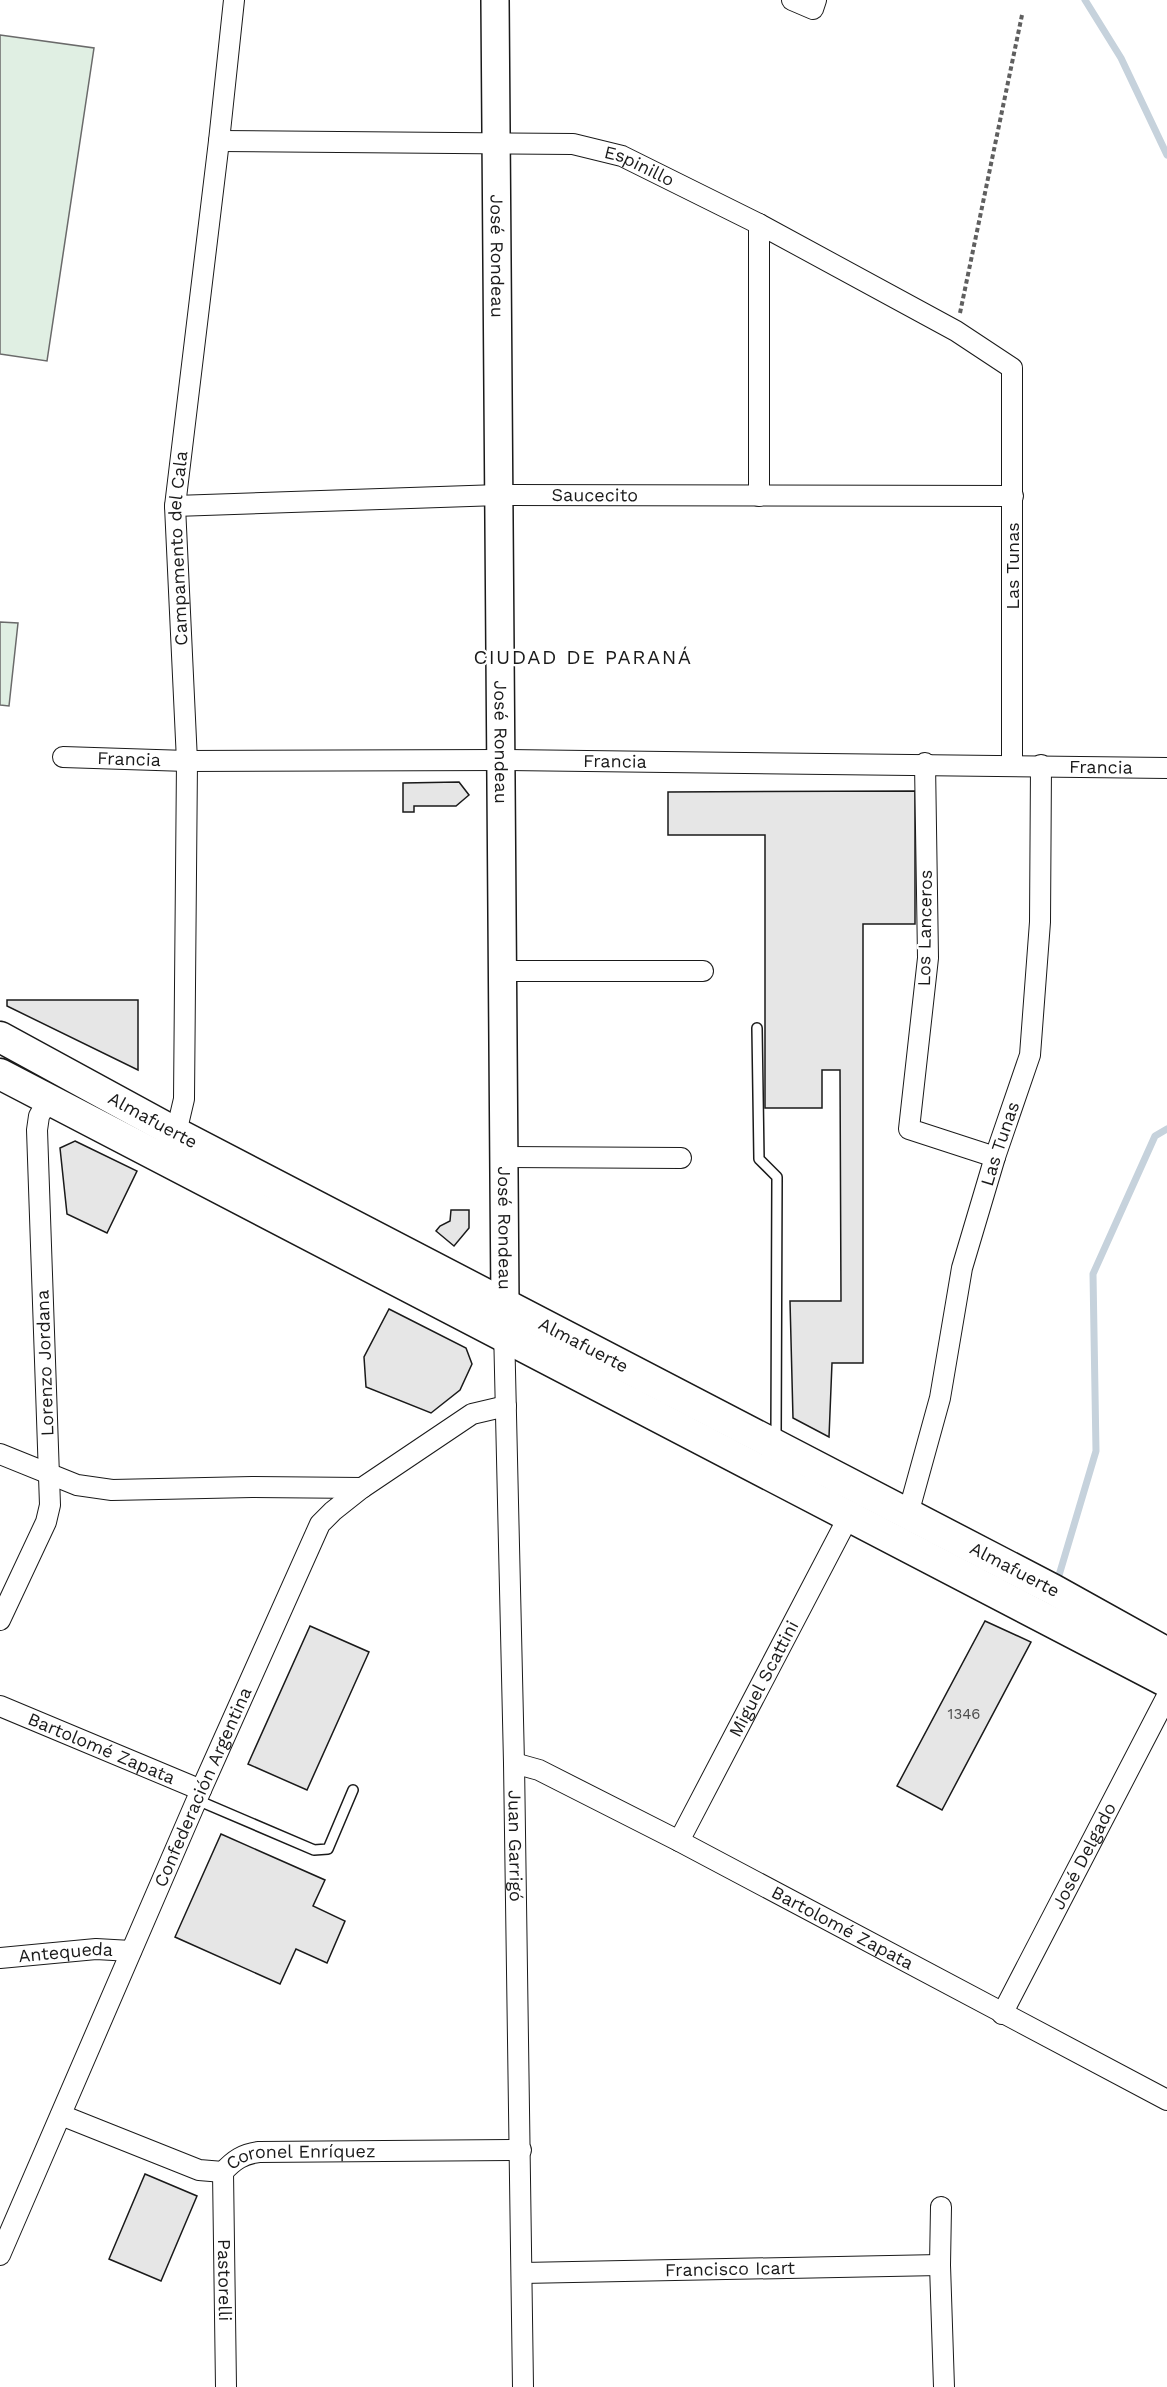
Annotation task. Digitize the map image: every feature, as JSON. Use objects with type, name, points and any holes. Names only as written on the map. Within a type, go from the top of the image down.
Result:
[{"type":"main road","name":"Almafuerte","points":[[0,1037],[176,1133],[1166,1649]]},
{"type":"main road","name":"Almafuerte","points":[[0,1074],[1167,1682]]},
{"type":"street","name":"Campamento del Cala","points":[[176,1133],[184,1099],[187,761],[175,506],[234,0]]},
{"type":"street","name":"José Rondeau","points":[[495,0],[506,1304]]},
{"type":"street","points":[[792,0],[814,5]]},
{"type":"street","name":"Espinillo","points":[[219,141],[573,144],[622,156],[759,224],[956,331],[1012,368]]},
{"type":"street","points":[[759,224],[759,496]]},
{"type":"street","name":"Las Tunas","points":[[1012,368],[1012,765]]},
{"type":"street","name":"Saucecito","points":[[175,506],[499,495],[1013,496]]},
{"type":"street","name":"Francia","points":[[63,757],[187,761],[500,760],[925,763],[1167,768]]},
{"type":"street","name":"Los Lanceros","points":[[925,763],[928,958],[909,1129],[995,1156]]},
{"type":"street","name":"Las Tunas","points":[[908,1514],[940,1398],[962,1268],[995,1156],[1030,1055],[1040,922],[1041,765]]},
{"type":"street","points":[[503,971],[703,971]]},
{"type":"street","name":"Lorenzo Jordana","points":[[0,1620],[46,1521],[50,1505],[37,1131],[39,1116],[49,1099]]},
{"type":"street","points":[[505,1157],[681,1158]]},
{"type":"street","name":"Juan Garrigó","points":[[506,1304],[504,1336],[521,2150],[523,2387]]},
{"type":"street","name":"Confederación Argentina","points":[[0,2254],[199,1795],[320,1524],[362,1488],[472,1414],[506,1406]]},
{"type":"street","points":[[0,1454],[77,1485],[112,1490],[362,1488]]},
{"type":"street","name":"Miguel Scattini","points":[[680,1842],[849,1516]]},
{"type":"street","name":"José Delgado","points":[[1002,2014],[1167,1696]]},
{"type":"street","name":"Bartolomé Zapata","points":[[0,1706],[199,1795]]},
{"type":"street","name":"Bartolomé Zapata","points":[[514,1763],[539,1770],[680,1842],[1167,2100]]},
{"type":"street","name":"Antequeda","points":[[0,1958],[96,1949],[131,1951]]},
{"type":"street","name":"Coronel Enríquez","points":[[61,2115],[199,2170],[223,2172],[234,2160],[247,2153],[259,2152],[521,2150]]},
{"type":"street","name":"Pastorelli","points":[[223,2172],[226,2387]]},
{"type":"street","points":[[941,2207],[940,2265],[944,2387]]},
{"type":"street","name":"Francisco Icart","points":[[522,2273],[940,2265]]},
{"type":"lane","points":[[757,1028],[759,1159],[777,1177],[776,1445]]},
{"type":"lane","points":[[199,1795],[314,1850],[328,1849],[353,1790]]},
{"type":"path","points":[[956,331],[1022,15]]},
{"type":"green space","points":[[0,35],[94,48],[47,361],[0,354]]},
{"type":"green space","points":[[0,622],[18,623],[9,706],[0,705]]},
{"type":"building","points":[[459,782],[469,795],[456,806],[414,806],[414,812],[403,812],[403,783]]},
{"type":"building","points":[[915,791],[915,924],[863,924],[863,1363],[832,1363],[829,1437],[793,1418],[790,1301],[841,1301],[840,1070],[822,1070],[822,1108],[765,1108],[765,835],[668,835],[668,792]]},
{"type":"building","points":[[7,1000],[138,1000],[138,1070],[7,1006]]},
{"type":"building","points":[[75,1141],[137,1171],[107,1233],[67,1214],[60,1148]]},
{"type":"building","points":[[451,1210],[469,1210],[469,1228],[454,1246],[436,1231],[450,1221]]},
{"type":"building","points":[[389,1309],[466,1348],[472,1364],[460,1390],[431,1413],[366,1387],[364,1357]]},
{"type":"building","points":[[985,1621],[1031,1642],[942,1810],[897,1786]]},
{"type":"building","points":[[310,1626],[369,1652],[307,1790],[248,1764]]},
{"type":"building","points":[[221,1834],[325,1880],[313,1906],[345,1921],[327,1963],[296,1949],[280,1984],[175,1937]]},
{"type":"building","points":[[145,2174],[197,2196],[161,2281],[109,2259]]},
{"type":"waterway","points":[[1085,0],[1121,58],[1167,155]]},
{"type":"waterway","points":[[1057,1582],[1096,1451],[1093,1274],[1155,1136],[1167,1129]]},
{"type":"district","name":"CIUDAD DE PARANÁ","points":[[583,657]]}]
